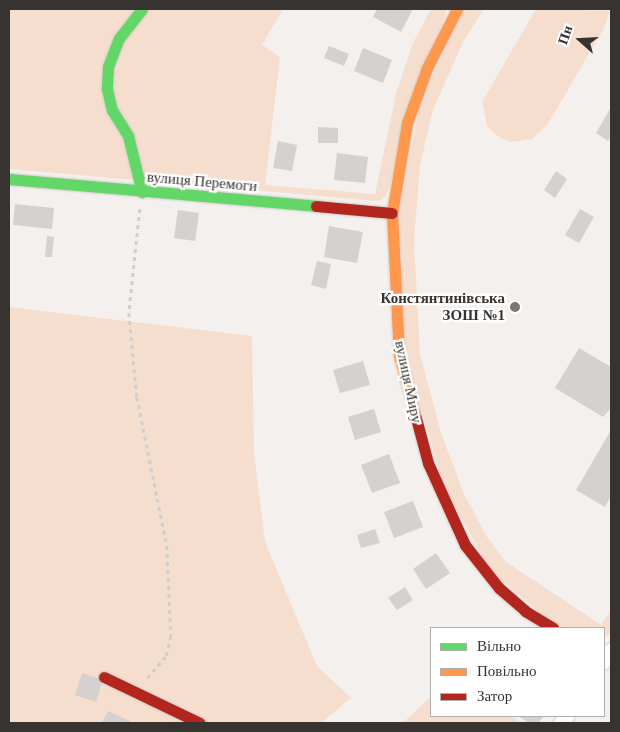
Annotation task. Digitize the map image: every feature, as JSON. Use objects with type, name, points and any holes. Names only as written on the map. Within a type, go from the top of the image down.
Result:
[{"type":"street","points":[[142,9],[119,38],[108,67],[107,89],[112,110],[128,136],[142,192]]},
{"type":"street","name":"вулиця Миру","points":[[456,9],[426,68],[407,123],[392,213],[399,355],[428,463],[465,544],[482,568],[525,611],[551,627]]},
{"type":"street","name":"вулиця Перемоги","points":[[9,179],[392,213]]},
{"type":"street","points":[[104,677],[200,723]]},
{"type":"path","points":[[136,691],[166,657],[171,636],[167,546],[138,397],[129,313],[142,192]]},
{"type":"shaded area","points":[[9,9],[283,9],[262,45],[280,57],[265,185],[375,194],[396,94],[413,43],[431,9],[447,9],[387,194],[382,200],[376,201],[9,169]]},
{"type":"shaded area","points":[[464,9],[484,9],[464,40],[433,110],[420,165],[414,241],[420,354],[441,433],[464,494],[487,537],[506,562],[601,625],[611,610],[611,633],[605,636],[605,627],[563,627],[550,621],[490,570],[443,484],[403,344],[399,211],[421,99]]},
{"type":"shaded area","points":[[536,9],[610,11],[604,28],[548,124],[532,139],[511,142],[500,138],[487,126],[482,102]]},
{"type":"shaded area","points":[[9,307],[252,336],[254,453],[265,542],[317,666],[351,698],[321,723],[9,723]]},
{"type":"shaded area","points":[[430,697],[430,717],[513,717],[522,723],[404,722]]},
{"type":"building","points":[[377,9],[408,9],[412,11],[401,32],[373,17]]},
{"type":"building","points":[[329,46],[349,54],[344,66],[324,58]]},
{"type":"building","points":[[363,48],[392,60],[383,83],[354,71]]},
{"type":"building","points":[[611,107],[611,136],[608,141],[596,133]]},
{"type":"building","points":[[318,127],[338,128],[338,143],[318,143]]},
{"type":"building","points":[[278,141],[297,145],[292,171],[273,168]]},
{"type":"building","points":[[337,153],[368,157],[365,183],[334,180]]},
{"type":"building","points":[[556,171],[567,179],[555,198],[544,190]]},
{"type":"building","points":[[15,204],[54,208],[52,229],[13,225]]},
{"type":"building","points":[[580,209],[594,217],[579,243],[565,235]]},
{"type":"building","points":[[178,210],[199,213],[195,241],[174,238]]},
{"type":"building","points":[[329,226],[363,232],[357,263],[324,257]]},
{"type":"building","points":[[47,236],[54,237],[52,257],[45,257]]},
{"type":"building","points":[[317,261],[331,264],[326,289],[311,285]]},
{"type":"building","points":[[579,348],[611,367],[611,408],[603,417],[555,388]]},
{"type":"building","points":[[363,361],[370,385],[340,393],[333,370]]},
{"type":"building","points":[[374,409],[381,432],[355,440],[348,417]]},
{"type":"building","points":[[611,430],[611,496],[605,507],[576,490]]},
{"type":"building","points":[[389,454],[400,483],[372,493],[361,465]]},
{"type":"building","points":[[413,501],[423,527],[394,538],[384,512]]},
{"type":"building","points":[[375,529],[380,543],[361,548],[357,535]]},
{"type":"building","points":[[436,553],[450,573],[426,589],[413,569]]},
{"type":"building","points":[[405,587],[413,600],[397,610],[388,598]]},
{"type":"building","points":[[82,673],[103,680],[96,702],[75,695]]},
{"type":"building","points":[[108,711],[130,721],[130,723],[102,723]]},
{"type":"building","points":[[520,717],[543,717],[538,723],[529,723]]},
{"type":"traffic: fast","points":[[142,9],[119,38],[108,67],[107,89],[112,110],[128,136],[142,192]]},
{"type":"traffic: fast","points":[[9,179],[316,206]]},
{"type":"traffic: slow","points":[[416,418],[399,355],[392,213],[407,123],[427,68],[457,9]]},
{"type":"traffic: jam","points":[[316,206],[392,213]]},
{"type":"traffic: jam","points":[[416,418],[428,463],[465,545],[499,588],[525,611],[551,627]]},
{"type":"traffic: jam","points":[[104,677],[200,723]]},
{"type":"place","name":"Констянтинівська ЗОШ №1","points":[[515,307]]}]
